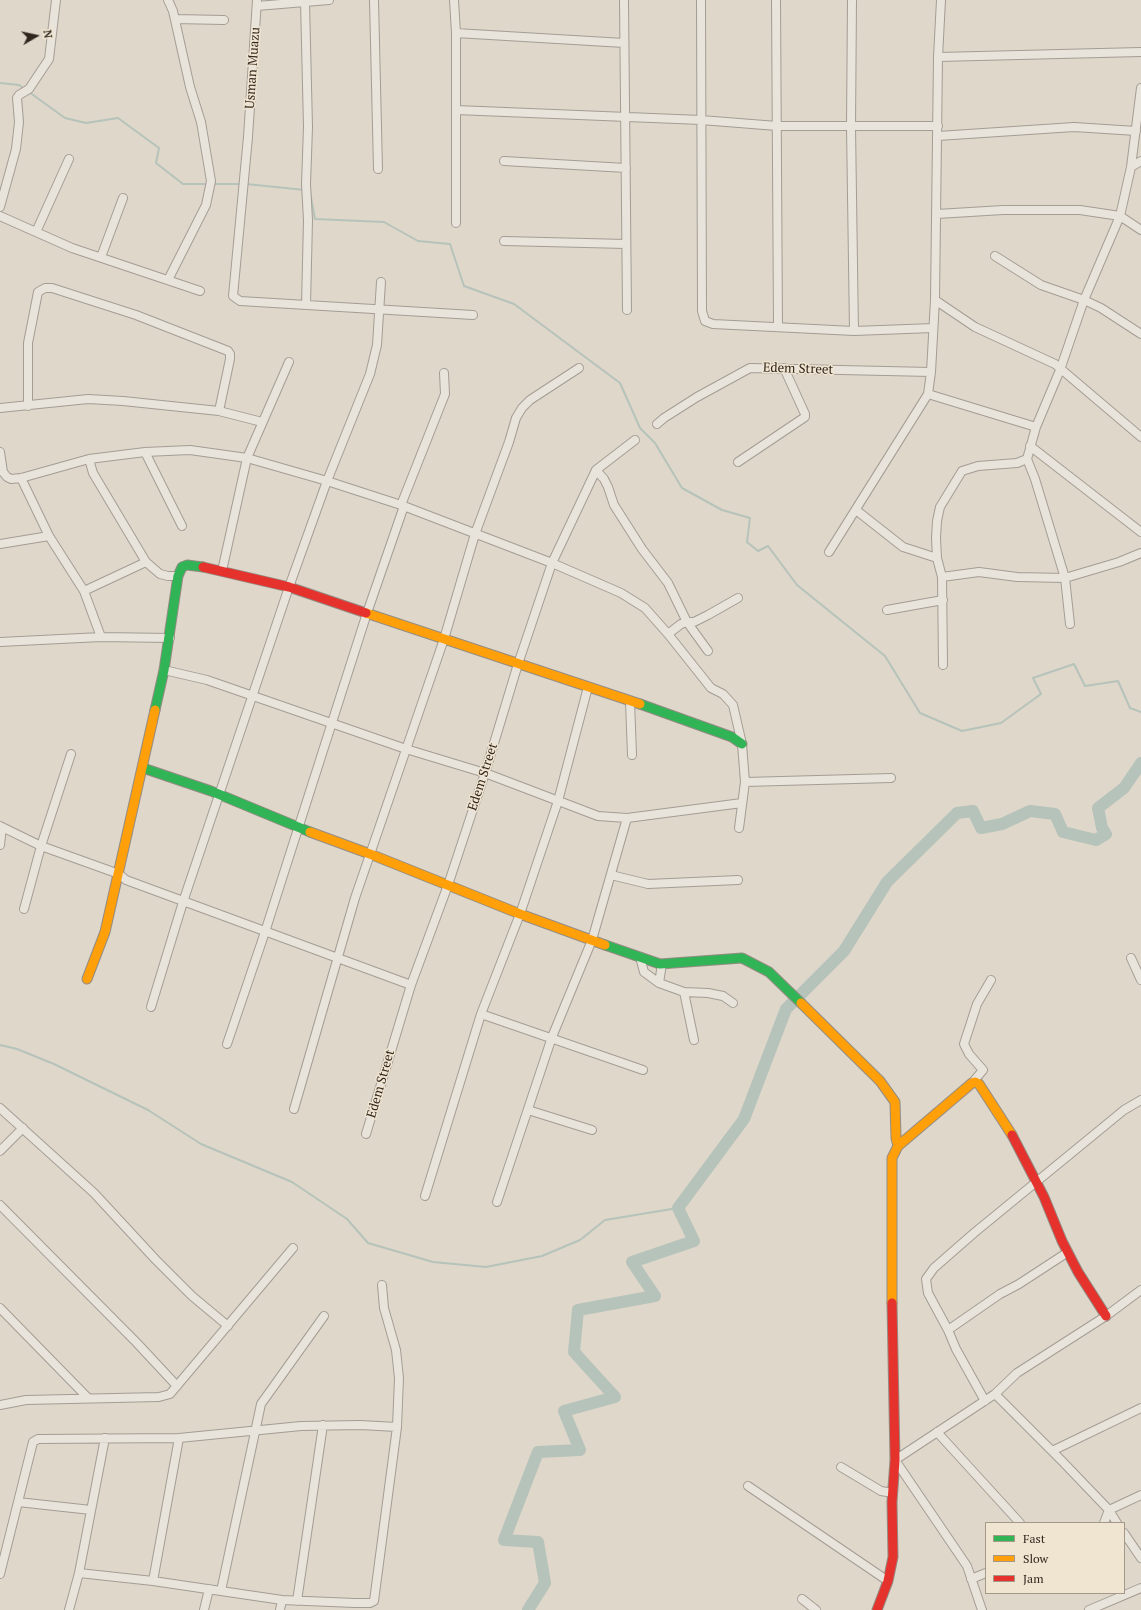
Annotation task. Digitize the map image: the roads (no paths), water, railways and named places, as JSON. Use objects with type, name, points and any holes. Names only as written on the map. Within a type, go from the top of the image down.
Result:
[{"type":"street","points":[[0,208],[16,148],[19,122],[17,98],[29,89],[49,59],[56,0]]},
{"type":"street","points":[[168,0],[175,19],[190,87],[201,122],[211,181],[206,205],[168,280]]},
{"type":"street","points":[[257,3],[329,0]]},
{"type":"street","points":[[374,0],[378,169]]},
{"type":"street","points":[[454,0],[456,33],[456,223]]},
{"type":"street","points":[[624,0],[627,310]]},
{"type":"street","points":[[701,0],[703,318],[705,321],[712,324],[778,326],[854,331],[933,328]]},
{"type":"street","points":[[776,0],[778,326]]},
{"type":"street","points":[[852,0],[851,127],[854,331]]},
{"type":"street","points":[[829,552],[928,394],[931,372],[935,300],[938,57],[941,0]]},
{"type":"street","points":[[305,2],[308,127],[306,184],[308,220],[306,305],[473,315]]},
{"type":"street","name":"Usman Muazu","points":[[257,3],[248,137],[233,296],[240,301],[306,305]]},
{"type":"street","points":[[175,19],[224,20]]},
{"type":"street","points":[[456,33],[624,43]]},
{"type":"street","points":[[938,57],[1141,52]]},
{"type":"street","points":[[1070,624],[1064,578],[1035,479],[1027,459],[1036,427],[1060,370],[1084,300],[1120,216],[1131,167],[1141,88]]},
{"type":"street","points":[[456,110],[701,120],[777,126],[938,126]]},
{"type":"street","points":[[938,136],[1074,127],[1136,131]]},
{"type":"street","points":[[36,232],[69,159]]},
{"type":"street","points":[[504,161],[626,168]]},
{"type":"street","points":[[1131,167],[1141,161]]},
{"type":"street","points":[[101,257],[123,198]]},
{"type":"street","points":[[937,214],[1003,210],[1080,210],[1120,216],[1141,230]]},
{"type":"street","points":[[0,216],[72,248],[200,291]]},
{"type":"street","points":[[504,241],[626,244]]},
{"type":"street","points":[[995,256],[1041,285],[1084,300],[1101,308],[1141,334]]},
{"type":"street","points":[[151,1007],[183,902],[289,587],[327,481],[370,374],[377,345],[381,282]]},
{"type":"street","points":[[28,406],[28,343],[38,292],[45,288],[52,288],[136,315],[228,351],[230,358],[219,411]]},
{"type":"street","points":[[935,300],[975,327],[1048,361],[1141,437]]},
{"type":"street","points":[[222,571],[247,458],[289,362]]},
{"type":"street","points":[[294,1109],[355,898],[444,639],[475,534],[509,442],[516,418],[522,408],[530,400],[579,368]]},
{"type":"street","name":"Edem Street","points":[[657,424],[697,397],[750,368],[931,372]]},
{"type":"street","points":[[738,462],[805,418],[805,414],[784,368]]},
{"type":"street","points":[[227,1044],[265,932],[402,506],[445,394],[444,373]]},
{"type":"street","points":[[928,394],[1036,427]]},
{"type":"street","points":[[0,408],[88,399],[123,401],[219,411],[262,422]]},
{"type":"street","name":"Edem Street","points":[[366,1134],[411,985],[448,885],[485,773],[518,664],[552,563],[596,470],[635,440]]},
{"type":"street","points":[[1030,446],[1141,532]]},
{"type":"street","points":[[0,452],[3,472],[11,479],[21,478],[89,459],[145,452],[190,450],[247,458],[327,481],[402,506],[552,563],[621,593],[645,608],[711,688],[723,694],[733,705],[742,744],[745,782],[739,828]]},
{"type":"street","points":[[145,452],[182,526]]},
{"type":"street","points":[[89,459],[93,473],[146,562],[160,574],[178,576]]},
{"type":"street","points":[[943,665],[942,577],[937,558],[936,533],[940,507],[962,471],[978,466],[1017,463],[1027,459]]},
{"type":"street","points":[[596,470],[604,479],[614,504],[642,549],[668,583],[687,622],[708,651]]},
{"type":"street","points":[[21,478],[49,536],[84,591],[101,637]]},
{"type":"street","points":[[856,510],[903,547],[937,558]]},
{"type":"street","points":[[0,544],[49,536]]},
{"type":"street","points":[[942,577],[979,572],[1016,577],[1064,578],[1119,562],[1141,553]]},
{"type":"street","points":[[84,591],[146,562]]},
{"type":"street","points":[[87,979],[102,942],[119,874],[164,670],[170,638],[178,576],[182,567],[187,565],[222,571],[289,587],[687,720],[701,727],[732,737],[742,744]]},
{"type":"street","points":[[668,634],[681,624],[694,622],[738,598]]},
{"type":"street","points":[[887,610],[943,600]]},
{"type":"street","points":[[0,642],[101,637],[170,638]]},
{"type":"street","points":[[164,670],[207,680],[406,749],[485,773],[598,816],[627,818],[742,803]]},
{"type":"street","points":[[425,1196],[481,1014],[520,914],[558,801],[588,687]]},
{"type":"street","points":[[630,701],[632,755]]},
{"type":"street","points":[[24,909],[41,846],[71,754]]},
{"type":"street","points":[[143,768],[220,795],[298,828],[370,854],[520,914],[662,964],[742,958],[768,972],[880,1081],[895,1102],[896,1138],[898,1146]]},
{"type":"street","points":[[745,782],[891,778]]},
{"type":"street","points":[[497,1202],[552,1037],[592,940],[627,818]]},
{"type":"street","points":[[0,845],[1,826],[41,846],[119,874],[126,880],[411,985]]},
{"type":"street","points":[[611,875],[648,884],[738,880]]},
{"type":"street","points":[[640,957],[644,972],[659,983],[684,992],[708,993],[723,996],[733,1003]]},
{"type":"street","points":[[1131,958],[1141,980]]},
{"type":"street","points":[[659,983],[662,964]]},
{"type":"street","points":[[877,1610],[888,1581],[893,1557],[893,1493],[895,1460],[892,1158],[898,1146],[973,1082],[983,1070],[969,1054],[964,1044],[977,1004],[991,980]]},
{"type":"street","points":[[684,992],[694,1040]]},
{"type":"street","points":[[481,1014],[552,1037],[643,1070]]},
{"type":"street","points":[[973,1082],[979,1084],[1014,1138],[1037,1183],[1078,1272],[1106,1316]]},
{"type":"street","points":[[985,1401],[956,1349],[928,1292],[926,1279],[934,1268],[1124,1110],[1141,1100]]},
{"type":"street","points":[[0,1108],[94,1193],[156,1260],[192,1296],[228,1326]]},
{"type":"street","points":[[528,1110],[592,1130]]},
{"type":"street","points":[[0,1150],[23,1128]]},
{"type":"street","points":[[0,1206],[136,1342],[177,1386]]},
{"type":"street","points":[[0,1405],[26,1400],[159,1397],[170,1394],[293,1248]]},
{"type":"street","points":[[948,1330],[1000,1294],[1019,1284],[1068,1252]]},
{"type":"street","points":[[79,1573],[153,1581],[282,1600],[355,1607],[374,1601],[396,1428],[399,1378],[396,1350],[384,1308],[382,1285]]},
{"type":"street","points":[[895,1460],[985,1401],[995,1394],[1017,1373],[1106,1316],[1141,1290]]},
{"type":"street","points":[[0,1308],[88,1398]]},
{"type":"street","points":[[221,1591],[254,1430],[261,1404],[268,1392],[324,1316]]},
{"type":"street","points":[[995,1394],[1109,1510],[1117,1522]]},
{"type":"street","points":[[1052,1451],[1141,1408]]},
{"type":"street","points":[[0,1574],[32,1442],[38,1439],[179,1438],[254,1430],[323,1426],[360,1425],[396,1428]]},
{"type":"street","points":[[297,1601],[323,1426]]},
{"type":"street","points":[[937,1432],[1019,1522]]},
{"type":"street","points":[[69,1610],[79,1573],[105,1438]]},
{"type":"street","points":[[153,1581],[179,1438]]},
{"type":"street","points":[[895,1460],[967,1566],[982,1610]]},
{"type":"street","points":[[841,1467],[881,1491],[893,1493]]},
{"type":"street","points":[[748,1486],[888,1581]]},
{"type":"street","points":[[1104,1522],[1109,1510],[1141,1495]]},
{"type":"street","points":[[18,1502],[91,1510]]},
{"type":"street","points":[[1125,1534],[1141,1558]]},
{"type":"street","points":[[971,1579],[985,1573]]},
{"type":"street","points":[[1089,1610],[1141,1588]]},
{"type":"street","points":[[204,1610],[209,1590]]},
{"type":"street","points":[[802,1599],[816,1610]]},
{"type":"street","points":[[280,1610],[282,1600]]},
{"type":"waterway","points":[[0,83],[19,85],[25,89]]},
{"type":"waterway","points":[[29,92],[65,118],[86,123],[118,118],[159,148],[156,163],[183,184],[207,184]]},
{"type":"waterway","points":[[212,184],[241,184]]},
{"type":"waterway","points":[[246,184],[305,190]]},
{"type":"waterway","points":[[310,192],[315,219],[384,222],[418,241],[450,244],[464,286],[514,304],[620,383],[640,428],[655,443],[682,488],[722,510],[750,518],[747,542],[758,551],[768,546],[797,585],[885,656],[920,713],[962,731],[1001,723],[1041,694],[1033,678],[1074,664],[1085,686],[1118,681],[1130,708],[1141,712]]},
{"type":"waterway","points":[[528,1610],[545,1583],[538,1542],[504,1540],[538,1452],[580,1450],[564,1411],[615,1397],[574,1352],[578,1310],[655,1296],[632,1262],[694,1241],[678,1208],[744,1119],[786,1009],[844,951],[887,882],[957,813],[973,811],[981,828],[1002,824],[1030,811],[1055,814],[1063,832],[1096,840],[1106,834],[1102,828],[1098,808],[1124,788],[1141,763]]},
{"type":"waterway","points":[[0,1045],[17,1049],[54,1064],[148,1110],[201,1144],[292,1182],[347,1219],[368,1243],[433,1262],[486,1267],[542,1256],[580,1240],[605,1220],[678,1208]]}]
